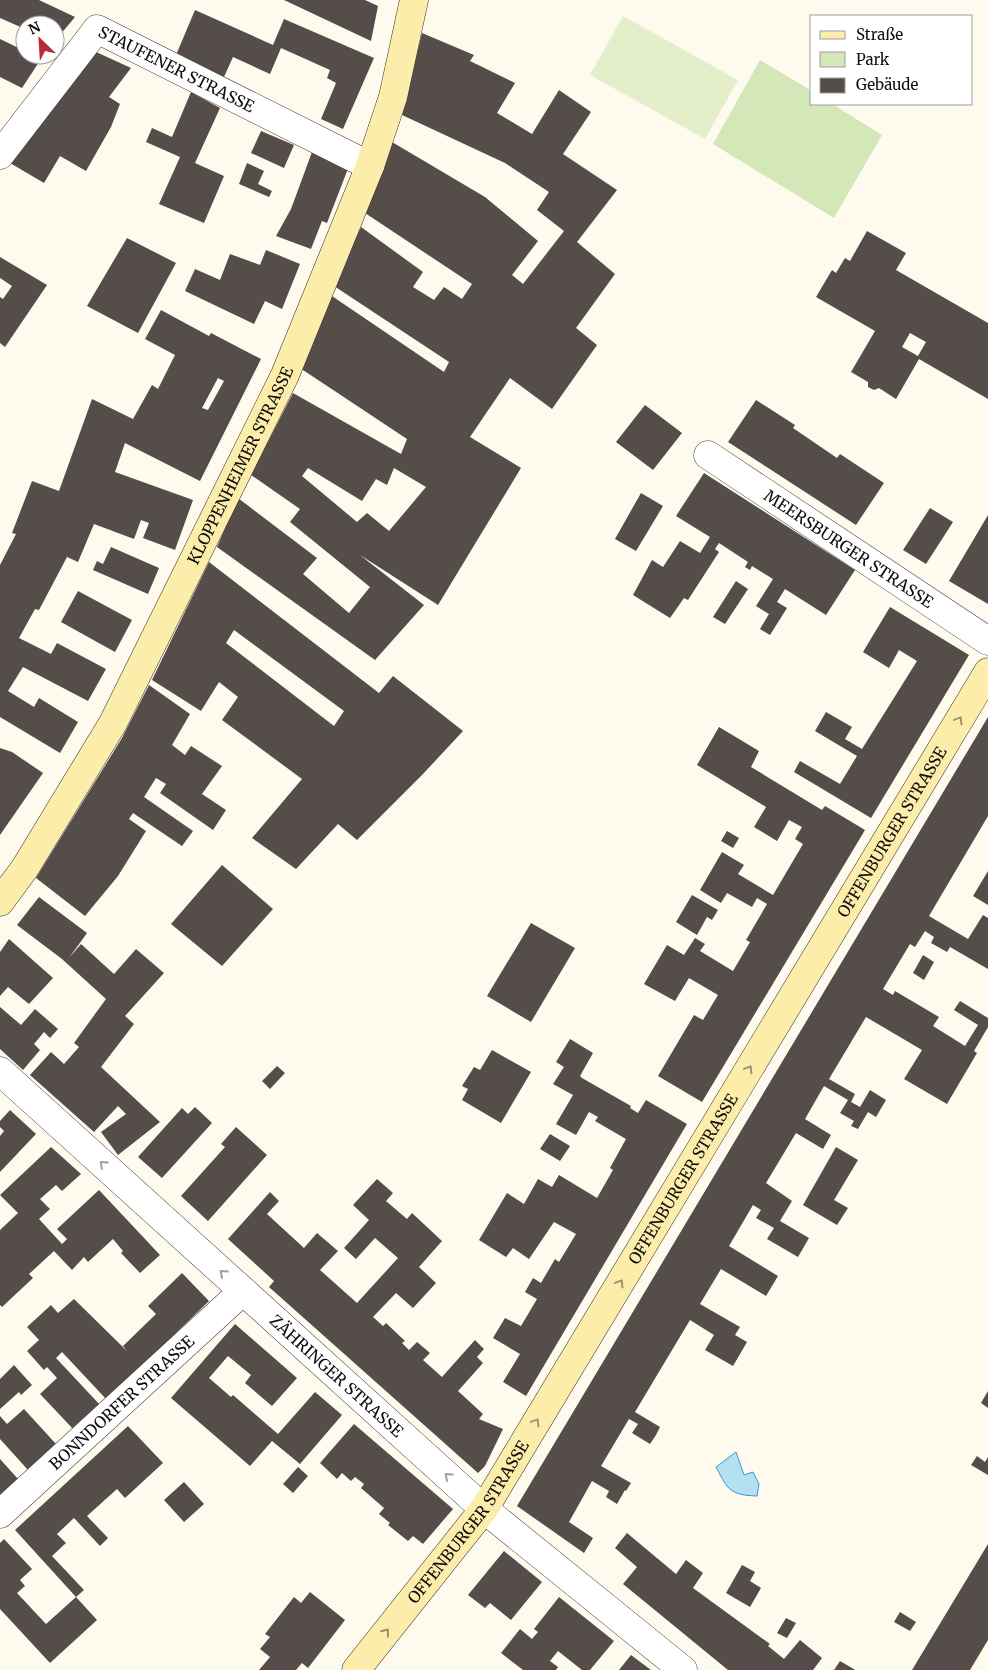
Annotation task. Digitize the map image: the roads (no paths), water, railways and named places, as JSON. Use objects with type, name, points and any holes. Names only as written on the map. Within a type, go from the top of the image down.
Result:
[{"type":"street","name":"KLOPPENHEIMER STRASSE","points":[[0,902],[26,868],[122,706],[285,375],[370,166],[393,96],[414,0]]},
{"type":"street","name":"STAUFENER STRASSE","points":[[0,155],[97,29],[370,166]]},
{"type":"street","name":"MEERSBURGER STRASSE","points":[[708,455],[988,641]]},
{"type":"street","name":"OFFENBURGER STRASSE","points":[[356,1670],[484,1509],[988,672]]},
{"type":"street","name":"ZÄHRINGER STRASSE","points":[[0,1071],[484,1509],[683,1670]]},
{"type":"street","name":"BONNDORFER STRASSE","points":[[0,1514],[243,1291]]},
{"type":"water","points":[[736,1452],[744,1475],[753,1472],[759,1484],[757,1496],[741,1494],[731,1490],[716,1467]]}]
